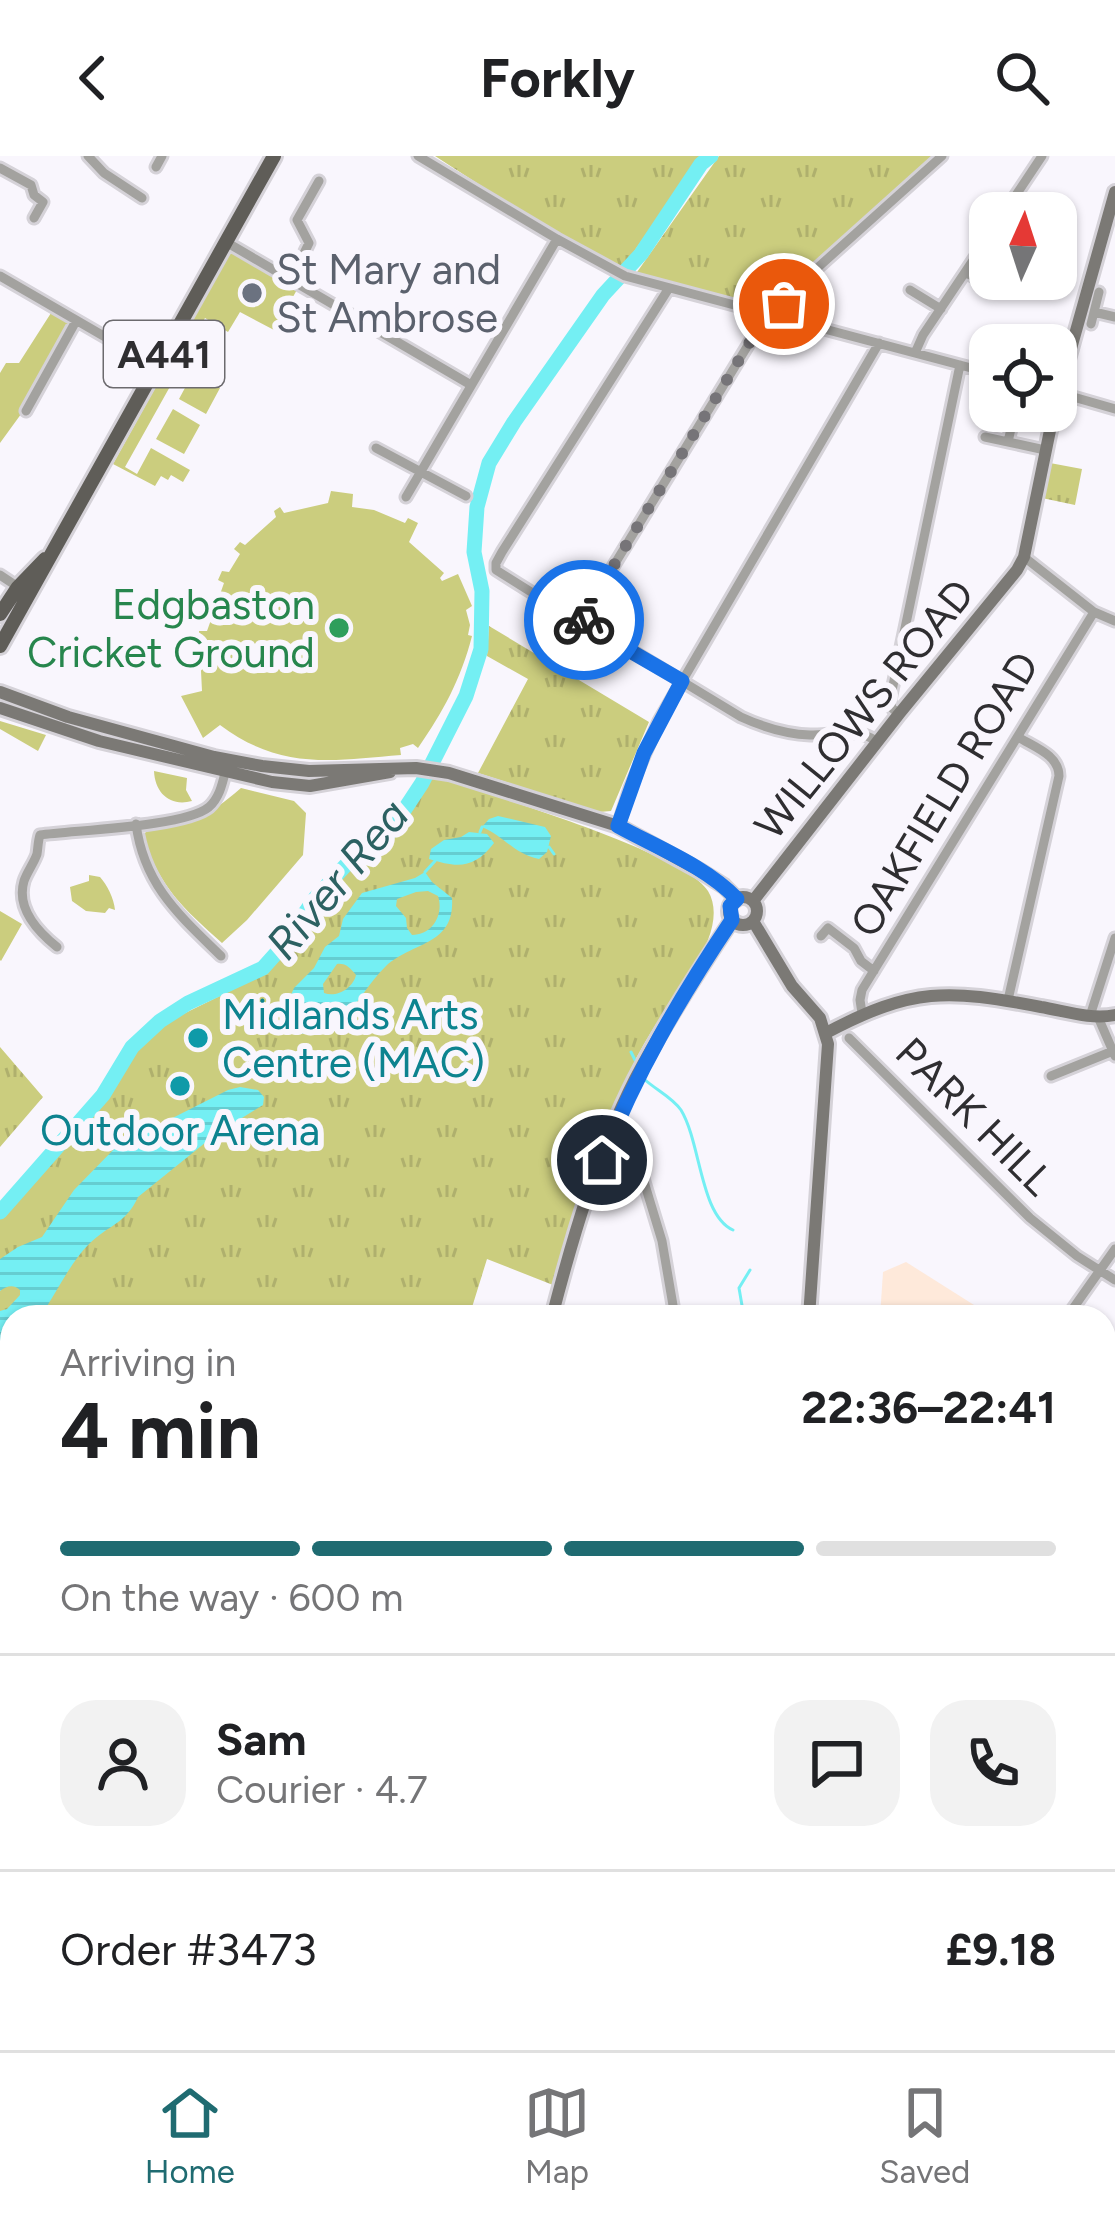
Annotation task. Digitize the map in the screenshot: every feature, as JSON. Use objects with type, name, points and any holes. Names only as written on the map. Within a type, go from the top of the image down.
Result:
[{"type":"main road","name":"A441","points":[[0,646],[226,242],[267,158]]},
{"type":"main road","name":"A441","points":[[0,614],[18,587],[53,551]]},
{"type":"street","points":[[88,156],[138,195],[129,206]]},
{"type":"street","points":[[156,167],[162,156]]},
{"type":"street","points":[[418,156],[634,279],[969,367]]},
{"type":"street","points":[[584,622],[583,616],[787,297],[942,156]]},
{"type":"street","points":[[1018,192],[1042,156]]},
{"type":"street","points":[[0,168],[31,185],[43,202],[34,218]]},
{"type":"street","points":[[290,280],[309,246],[297,220],[319,181]]},
{"type":"street","points":[[1077,326],[1115,192]]},
{"type":"street","points":[[406,496],[557,238]]},
{"type":"street","points":[[226,242],[471,385]]},
{"type":"street","points":[[915,352],[969,268]]},
{"type":"street","points":[[1,280],[157,367]]},
{"type":"street","points":[[669,288],[496,563],[496,570],[741,717],[769,728],[812,735],[858,731],[878,742]]},
{"type":"street","points":[[910,290],[941,309]]},
{"type":"street","points":[[1091,324],[1099,292]]},
{"type":"street","points":[[1094,312],[1115,317]]},
{"type":"street","points":[[26,411],[76,321]]},
{"type":"street","points":[[618,826],[644,753],[682,681],[879,343]]},
{"type":"street","points":[[899,714],[890,700],[960,365]]},
{"type":"street","points":[[1077,400],[1115,409]]},
{"type":"street","points":[[1008,442],[1010,432]]},
{"type":"street","points":[[1049,432],[1024,557],[1094,613],[1115,620]]},
{"type":"street","points":[[985,436],[1045,450]]},
{"type":"street","points":[[376,448],[466,496]]},
{"type":"street","name":"WILLOWS ROAD","points":[[753,901],[1024,557]]},
{"type":"street","points":[[0,575],[18,587]]},
{"type":"street","name":"OAKFIELD ROAD","points":[[862,1013],[862,990],[1094,613]]},
{"type":"street","points":[[0,692],[145,746]]},
{"type":"street","points":[[0,708],[55,728],[309,779],[412,768],[438,771],[618,826],[700,871],[737,899]]},
{"type":"street","points":[[1008,1000],[1060,769],[1052,758],[1018,737]]},
{"type":"street","points":[[57,947],[38,930],[21,897],[40,835],[179,818],[208,807],[221,790],[226,766]]},
{"type":"street","points":[[136,824],[147,872],[167,902],[221,956]]},
{"type":"street","points":[[555,1305],[577,1227],[634,1080],[732,920],[730,906],[743,898],[753,901],[757,910],[753,922],[792,986],[814,1010],[826,1033],[830,1056],[810,1305]]},
{"type":"street","points":[[732,920],[744,925],[753,922]]},
{"type":"street","points":[[821,936],[828,928],[874,971]]},
{"type":"street","points":[[1051,1076],[1114,1053],[1094,1016],[1115,938]]},
{"type":"street","points":[[826,1033],[898,1000],[940,994],[983,995],[1094,1016],[1115,1015]]},
{"type":"street","name":"PARK HILL","points":[[849,1038],[1030,1218],[1115,1280]]},
{"type":"street","points":[[610,1137],[629,1144],[635,1152],[662,1241],[673,1305]]},
{"type":"street","points":[[1076,1305],[1115,1250]]},
{"type":"shaded area","points":[[906,1262],[974,1305],[881,1305],[883,1272]]},
{"type":"green space","points":[[435,156],[701,156],[625,268],[562,238]]},
{"type":"green space","points":[[719,156],[937,156],[770,307],[635,275]]},
{"type":"green space","points":[[235,252],[298,288],[274,330],[240,312],[228,332],[205,318],[195,336],[186,331],[228,255]]},
{"type":"green space","points":[[51,313],[74,325],[0,443],[0,373],[6,363],[19,363]]},
{"type":"green space","points":[[180,343],[191,349],[125,467],[137,474],[151,448],[190,470],[183,482],[161,476],[155,486],[113,464]]},
{"type":"green space","points":[[193,373],[220,388],[206,414],[179,399]]},
{"type":"green space","points":[[173,409],[200,425],[184,454],[156,439]]},
{"type":"green space","points":[[1050,463],[1082,469],[1075,505],[1042,498]]},
{"type":"green space","name":"Edgbaston Cricket Ground","points":[[331,491],[353,494],[352,507],[418,523],[409,542],[444,573],[442,581],[458,574],[472,606],[466,610],[468,635],[472,636],[450,695],[418,748],[413,744],[400,748],[401,755],[329,760],[285,756],[264,750],[220,725],[203,738],[181,696],[202,691],[199,631],[207,631],[224,583],[218,580],[222,571],[229,572],[240,554],[234,549],[276,517],[274,511],[328,503]]},
{"type":"green space","points":[[489,626],[649,722],[611,811],[599,812],[478,773],[528,679],[487,656]]},
{"type":"green space","points":[[0,721],[46,735],[38,751],[0,729]]},
{"type":"green space","points":[[154,771],[187,778],[192,801],[177,802],[165,796]]},
{"type":"green space","points":[[431,776],[624,842],[692,876],[708,891],[713,907],[707,943],[622,1088],[553,1285],[487,1259],[473,1305],[0,1305],[0,1219],[107,1097],[138,1048],[163,1024],[240,986],[272,964],[346,869],[393,834]]},
{"type":"green space","points":[[241,788],[294,801],[306,813],[303,855],[222,943],[174,896],[143,836],[150,826],[209,812]]},
{"type":"green space","points":[[89,875],[103,880],[115,910],[86,911],[72,901],[70,887],[89,881]]},
{"type":"green space","points":[[0,911],[22,924],[1,961],[0,960]]},
{"type":"green space","points":[[0,1047],[43,1097],[0,1147]]},
{"type":"water","points":[[498,816],[545,827],[551,836],[547,852],[539,859],[530,856],[482,827]]},
{"type":"water","points":[[469,832],[487,834],[494,843],[465,864],[429,859],[431,849],[444,840]]},
{"type":"water","points":[[425,872],[452,898],[451,914],[440,934],[386,966],[336,1023],[306,1034],[287,1027],[280,1020],[294,988],[339,936],[343,919],[362,893]],"holes":[[[428,891],[438,896],[438,916],[426,931],[412,935],[396,906],[397,899]],[[337,964],[350,968],[354,980],[339,993],[324,993],[323,984]]]},
{"type":"water","points":[[228,1090],[258,1090],[263,1105],[216,1134],[138,1197],[122,1219],[82,1252],[47,1305],[11,1305],[20,1290],[10,1286],[0,1291],[0,1259],[42,1237],[74,1190],[117,1146]]},
{"type":"waterway","name":"River Rea","points":[[0,1212],[103,1095],[132,1047],[188,1003],[263,968],[316,897],[345,866],[389,833],[422,783],[466,696],[481,649],[482,591],[474,552],[477,507],[489,463],[603,295],[641,254],[711,156]]},
{"type":"waterway","points":[[480,832],[482,827]]},
{"type":"waterway","points":[[549,847],[554,854]]},
{"type":"waterway","points":[[425,872],[435,861]]},
{"type":"waterway","points":[[631,1052],[636,1062]]},
{"type":"waterway","points":[[644,1079],[681,1110],[707,1194],[722,1222],[733,1230]]},
{"type":"waterway","points":[[742,1305],[739,1288],[750,1270]]},
{"type":"way so far","points":[[584,620],[767,314],[779,317],[784,304]]},
{"type":"place","name":"St Mary and St Ambrose","points":[[252,293]]},
{"type":"place","name":"Edgbaston Cricket Ground","points":[[339,628]]},
{"type":"place","name":"Midlands Arts Centre (MAC)","points":[[198,1038]]},
{"type":"place","name":"Outdoor Arena","points":[[180,1086]]},
{"type":"route","points":[[584,620],[682,681],[644,753],[618,826],[700,871],[737,899],[730,906],[732,920],[634,1080],[602,1160]]}]
